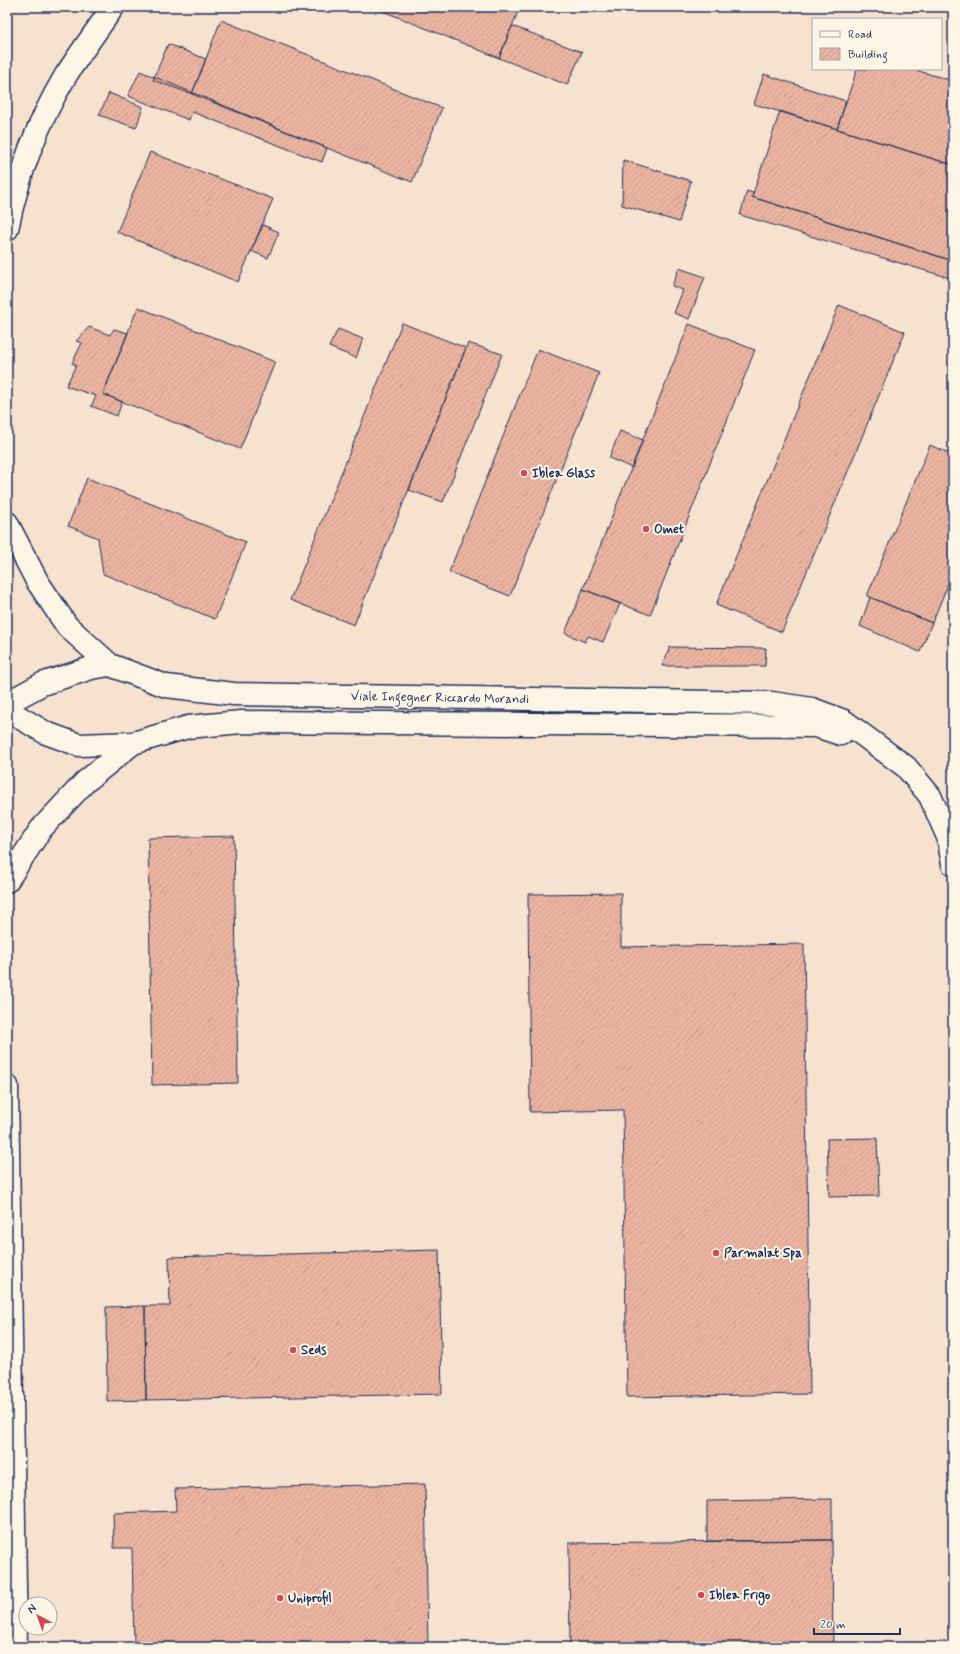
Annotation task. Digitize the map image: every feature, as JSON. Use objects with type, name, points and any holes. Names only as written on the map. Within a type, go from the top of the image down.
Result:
[{"type":"street","points":[[7,229],[14,196],[32,143],[66,76],[113,7]]},
{"type":"street","points":[[7,523],[37,581],[66,626],[110,665]]},
{"type":"street","name":"Viale Ingegner Riccardo Morandi","points":[[7,703],[42,684],[91,668],[110,665],[166,686],[234,694],[772,703],[812,710],[844,721],[906,766],[930,796],[948,837],[953,864]]},
{"type":"street","name":"Viale Ingegner Riccardo Morandi","points":[[7,710],[46,733],[79,745],[133,743],[188,727],[241,722],[816,726],[875,744]]},
{"type":"street","points":[[7,881],[42,829],[85,782],[133,743]]},
{"type":"street","points":[[7,1086],[16,1647]]},
{"type":"shaded area","points":[[7,7],[953,7],[953,1647],[7,1647]]},
{"type":"building","points":[[373,7],[520,7],[499,58]]},
{"type":"building","points":[[221,20],[442,108],[412,182],[192,94]]},
{"type":"building","points":[[512,26],[582,52],[567,85],[499,58]]},
{"type":"building","points":[[168,44],[206,59],[192,94],[153,80]]},
{"type":"building","points":[[857,70],[915,70],[953,81],[953,165],[837,129]]},
{"type":"building","points":[[140,71],[327,148],[322,162],[192,112],[189,120],[128,96]]},
{"type":"building","points":[[764,74],[846,101],[837,129],[754,104]]},
{"type":"building","points":[[109,93],[143,107],[136,128],[99,115]]},
{"type":"building","points":[[780,111],[953,165],[953,261],[752,197]]},
{"type":"building","points":[[150,152],[273,199],[238,282],[117,232]]},
{"type":"building","points":[[623,160],[691,181],[679,222],[622,205]]},
{"type":"building","points":[[747,191],[753,193],[752,197],[953,261],[953,279],[740,215]]},
{"type":"building","points":[[263,225],[279,232],[268,258],[251,251]]},
{"type":"building","points":[[679,268],[705,277],[689,319],[674,313],[683,290],[672,286]]},
{"type":"building","points":[[839,305],[905,332],[782,632],[716,605]]},
{"type":"building","points":[[138,307],[275,362],[240,449],[103,394]]},
{"type":"building","points":[[402,323],[466,348],[354,625],[290,600]]},
{"type":"building","name":"Omet","points":[[689,324],[755,350],[650,615],[583,589]]},
{"type":"building","points":[[89,327],[110,335],[114,329],[128,333],[103,394],[122,402],[117,416],[91,406],[96,396],[66,386],[76,365],[72,363],[82,343],[76,341]]},
{"type":"building","points":[[338,329],[363,339],[356,358],[329,347]]},
{"type":"building","points":[[468,343],[502,354],[443,502],[409,490]]},
{"type":"building","name":"Iblea Glass","points":[[538,349],[599,373],[510,596],[449,572]]},
{"type":"building","points":[[620,431],[643,440],[632,468],[609,458]]},
{"type":"building","points":[[930,445],[953,455],[953,572],[932,623],[867,596]]},
{"type":"building","points":[[87,478],[246,542],[215,619],[103,574],[98,538],[68,526]]},
{"type":"building","points":[[583,589],[620,604],[603,642],[588,636],[585,642],[565,633]]},
{"type":"building","points":[[870,597],[932,623],[920,652],[860,626]]},
{"type":"building","points":[[670,647],[766,648],[765,666],[662,666]]},
{"type":"building","points":[[234,836],[238,1083],[152,1085],[148,838]]},
{"type":"building","name":"Parmalat Spa","points":[[621,893],[621,947],[804,944],[810,1394],[627,1397],[623,1110],[530,1112],[528,894]]},
{"type":"building","points":[[877,1138],[879,1196],[829,1197],[827,1139]]},
{"type":"building","name":"Seds","points":[[439,1250],[442,1394],[146,1400],[145,1306],[170,1306],[169,1257]]},
{"type":"building","points":[[145,1306],[146,1400],[107,1401],[106,1307]]},
{"type":"building","name":"Uniprofil","points":[[425,1484],[428,1647],[134,1647],[132,1548],[114,1548],[113,1513],[176,1511],[175,1489]]},
{"type":"building","points":[[832,1499],[832,1540],[707,1541],[707,1501]]},
{"type":"building","name":"Iblea Frigo","points":[[832,1540],[833,1647],[570,1647],[569,1543]]},
{"type":"place","name":"Iblea Glass","points":[[524,473]]},
{"type":"place","name":"Omet","points":[[646,529]]},
{"type":"place","name":"Parmalat Spa","points":[[716,1253]]},
{"type":"place","name":"Seds","points":[[293,1350]]},
{"type":"place","name":"Iblea Frigo","points":[[701,1595]]},
{"type":"place","name":"Uniprofil","points":[[280,1598]]}]
